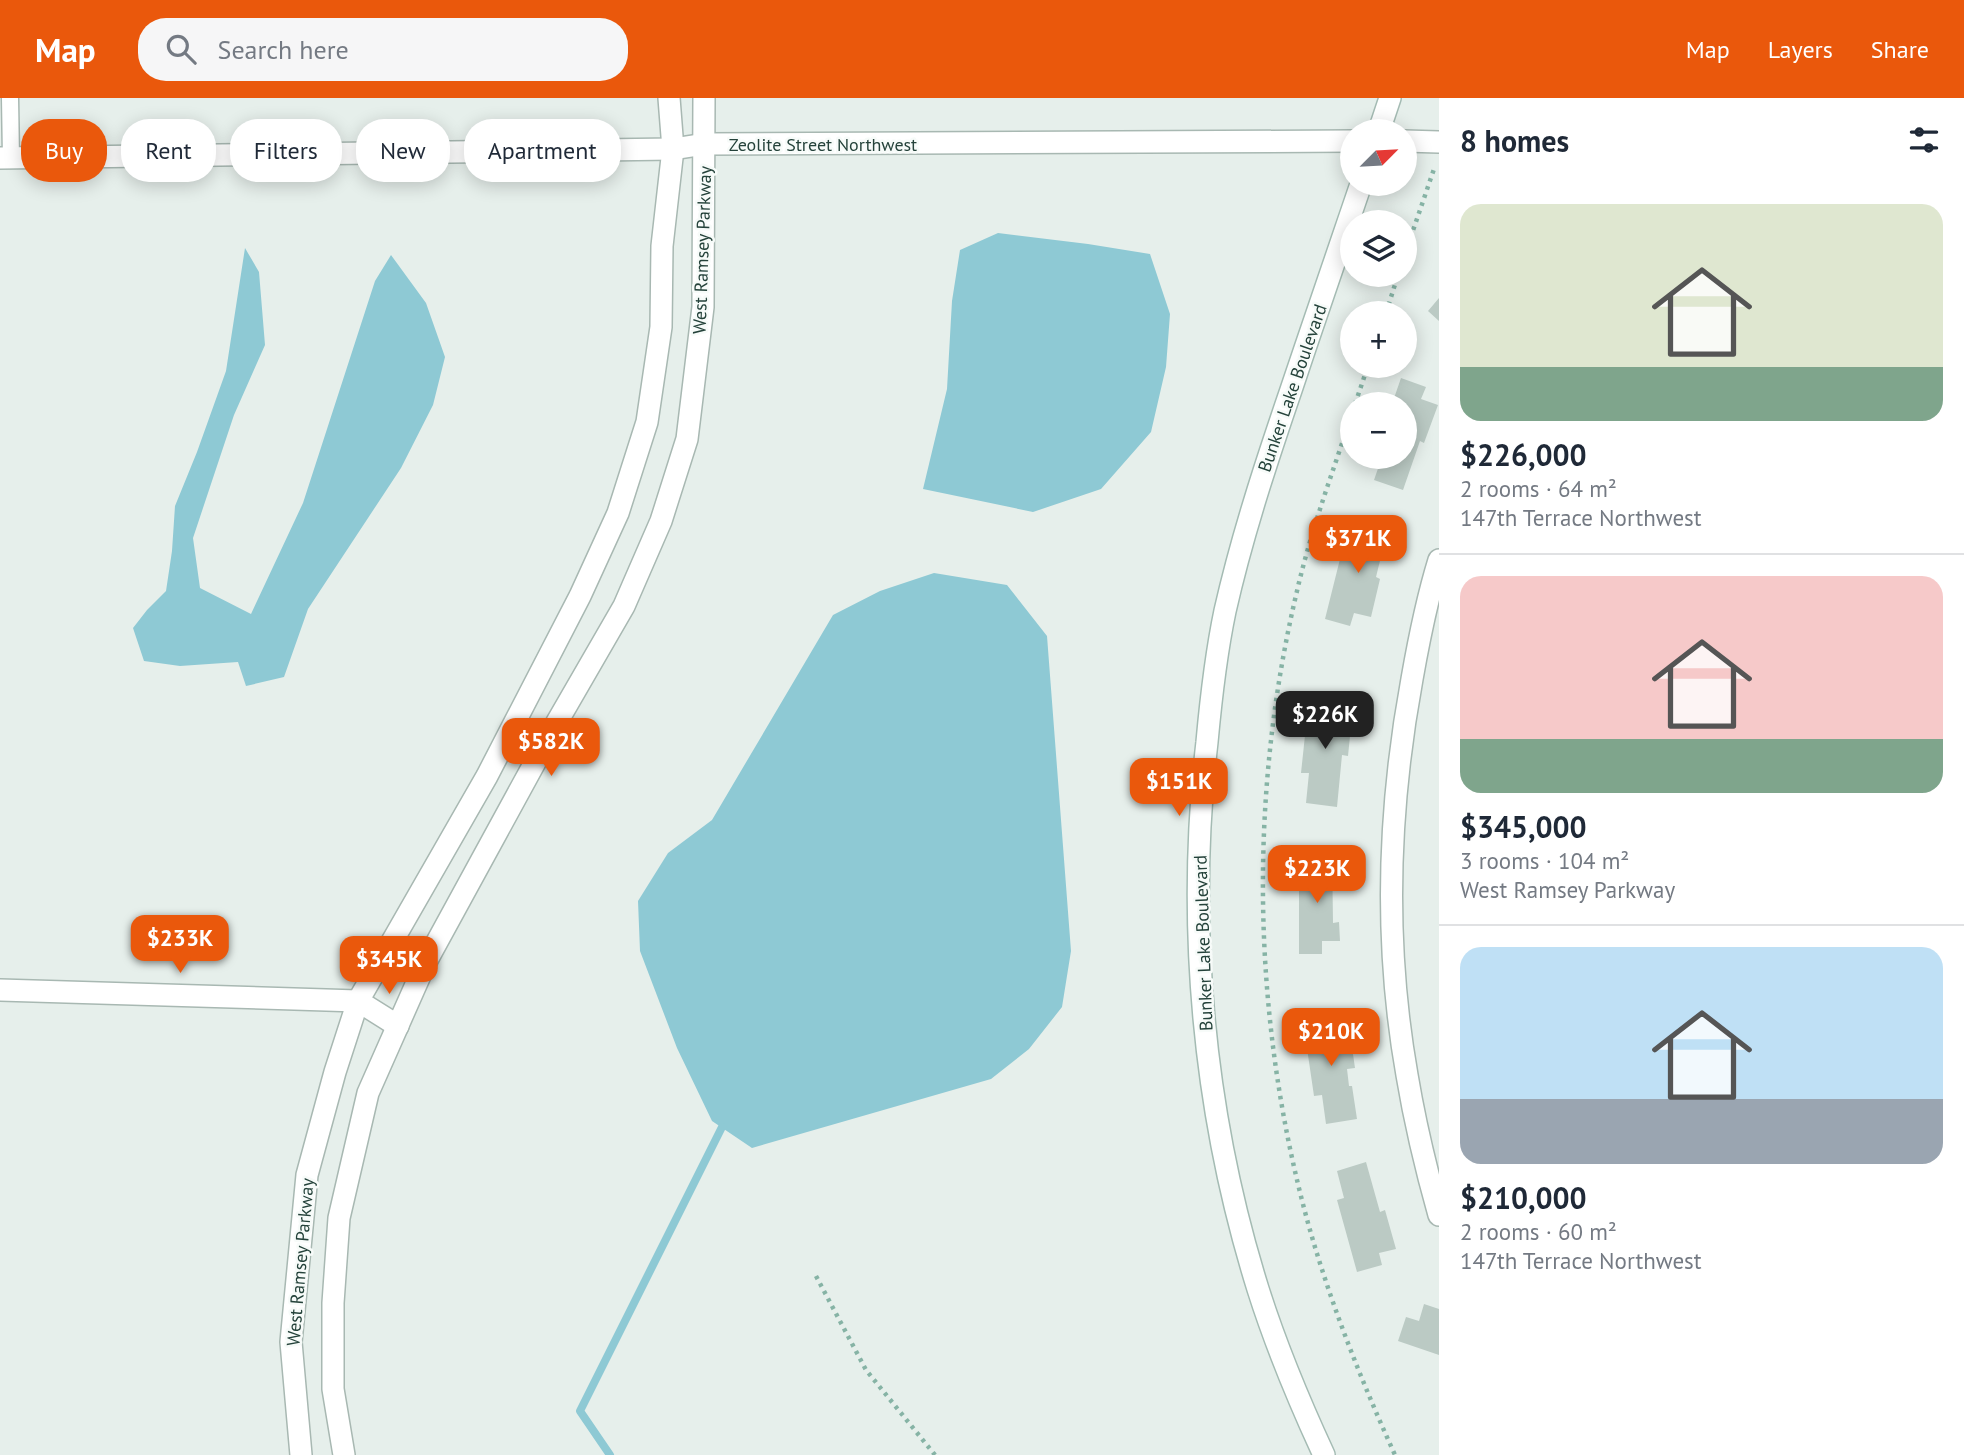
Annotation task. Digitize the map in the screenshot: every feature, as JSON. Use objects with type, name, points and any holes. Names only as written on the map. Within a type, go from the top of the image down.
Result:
[{"type":"street","name":"West Ramsey Parkway","points":[[301,1455],[291,1342],[307,1175],[335,1072],[358,1001],[487,776],[580,596],[618,513],[647,422],[661,327],[662,246],[673,149],[669,98]]},
{"type":"street","name":"West Ramsey Parkway","points":[[344,1455],[333,1390],[333,1303],[340,1218],[368,1093],[426,962],[557,722],[624,606],[661,520],[687,439],[703,307],[704,98]]},
{"type":"street","points":[[1383,119],[1390,98]]},
{"type":"street","name":"Zeolite Street Northwest","points":[[6,158],[673,149],[705,144],[1340,141]]},
{"type":"street","points":[[1418,141],[1439,142]]},
{"type":"street","name":"Bunker Lake Boulevard","points":[[1324,1455],[1259,1291],[1221,1140],[1211,1083],[1199,962],[1198,841],[1213,687],[1224,614],[1242,540],[1357,196]]},
{"type":"street","points":[[1439,560],[1416,654],[1404,720],[1396,784],[1392,915],[1397,1002],[1406,1074],[1439,1215]]},
{"type":"street","points":[[0,990],[358,1001],[397,1026]]},
{"type":"lane","points":[[6,158],[10,98]]},
{"type":"path","points":[[1417,219],[1434,169]]},
{"type":"path","points":[[1340,450],[1314,527],[1296,593],[1273,724],[1267,777],[1264,859],[1266,968],[1274,1049],[1293,1162],[1307,1221],[1338,1318],[1395,1455]]},
{"type":"path","points":[[816,1276],[866,1370],[935,1455]]},
{"type":"water","points":[[998,233],[1150,254],[1170,314],[1166,367],[1151,432],[1101,489],[1033,512],[923,489],[947,389],[952,301],[960,250]]},
{"type":"water","points":[[245,248],[259,272],[265,345],[234,415],[193,538],[200,588],[251,614],[303,503],[375,281],[391,255],[426,303],[445,357],[433,405],[401,468],[308,609],[284,677],[246,686],[238,662],[180,666],[144,661],[133,628],[166,591],[175,506],[226,371]]},
{"type":"water","points":[[934,573],[1007,585],[1047,636],[1071,951],[1062,1007],[1029,1049],[991,1079],[752,1148],[712,1121],[677,1048],[640,951],[638,901],[668,853],[712,820],[833,615],[880,591]]},
{"type":"building","points":[[1439,298],[1439,321],[1428,311]]},
{"type":"building","points":[[1401,378],[1426,387],[1421,399],[1438,405],[1424,443],[1420,441],[1417,450],[1417,392],[1396,392]]},
{"type":"building","points":[[1378,469],[1410,469],[1403,490],[1374,480]]},
{"type":"building","points":[[1358,520],[1388,528],[1376,577],[1380,579],[1371,617],[1354,613],[1350,626],[1325,619],[1343,547],[1351,549]]},
{"type":"building","points":[[1309,698],[1337,701],[1336,714],[1352,716],[1348,756],[1342,755],[1337,807],[1306,803],[1309,773],[1301,773]]},
{"type":"building","points":[[1332,852],[1333,923],[1339,922],[1340,941],[1322,941],[1322,954],[1299,954],[1299,882],[1307,882],[1306,853]]},
{"type":"building","points":[[1329,1017],[1331,1029],[1349,1027],[1355,1068],[1347,1069],[1357,1119],[1326,1124],[1322,1095],[1314,1096],[1303,1021]]},
{"type":"building","points":[[1366,1162],[1380,1212],[1385,1210],[1396,1249],[1379,1253],[1382,1265],[1357,1272],[1337,1200],[1344,1198],[1337,1171]]},
{"type":"building","points":[[1424,1304],[1439,1309],[1439,1355],[1398,1341],[1406,1317],[1419,1321]]},
{"type":"waterway","points":[[610,1455],[580,1411],[722,1127]]}]
